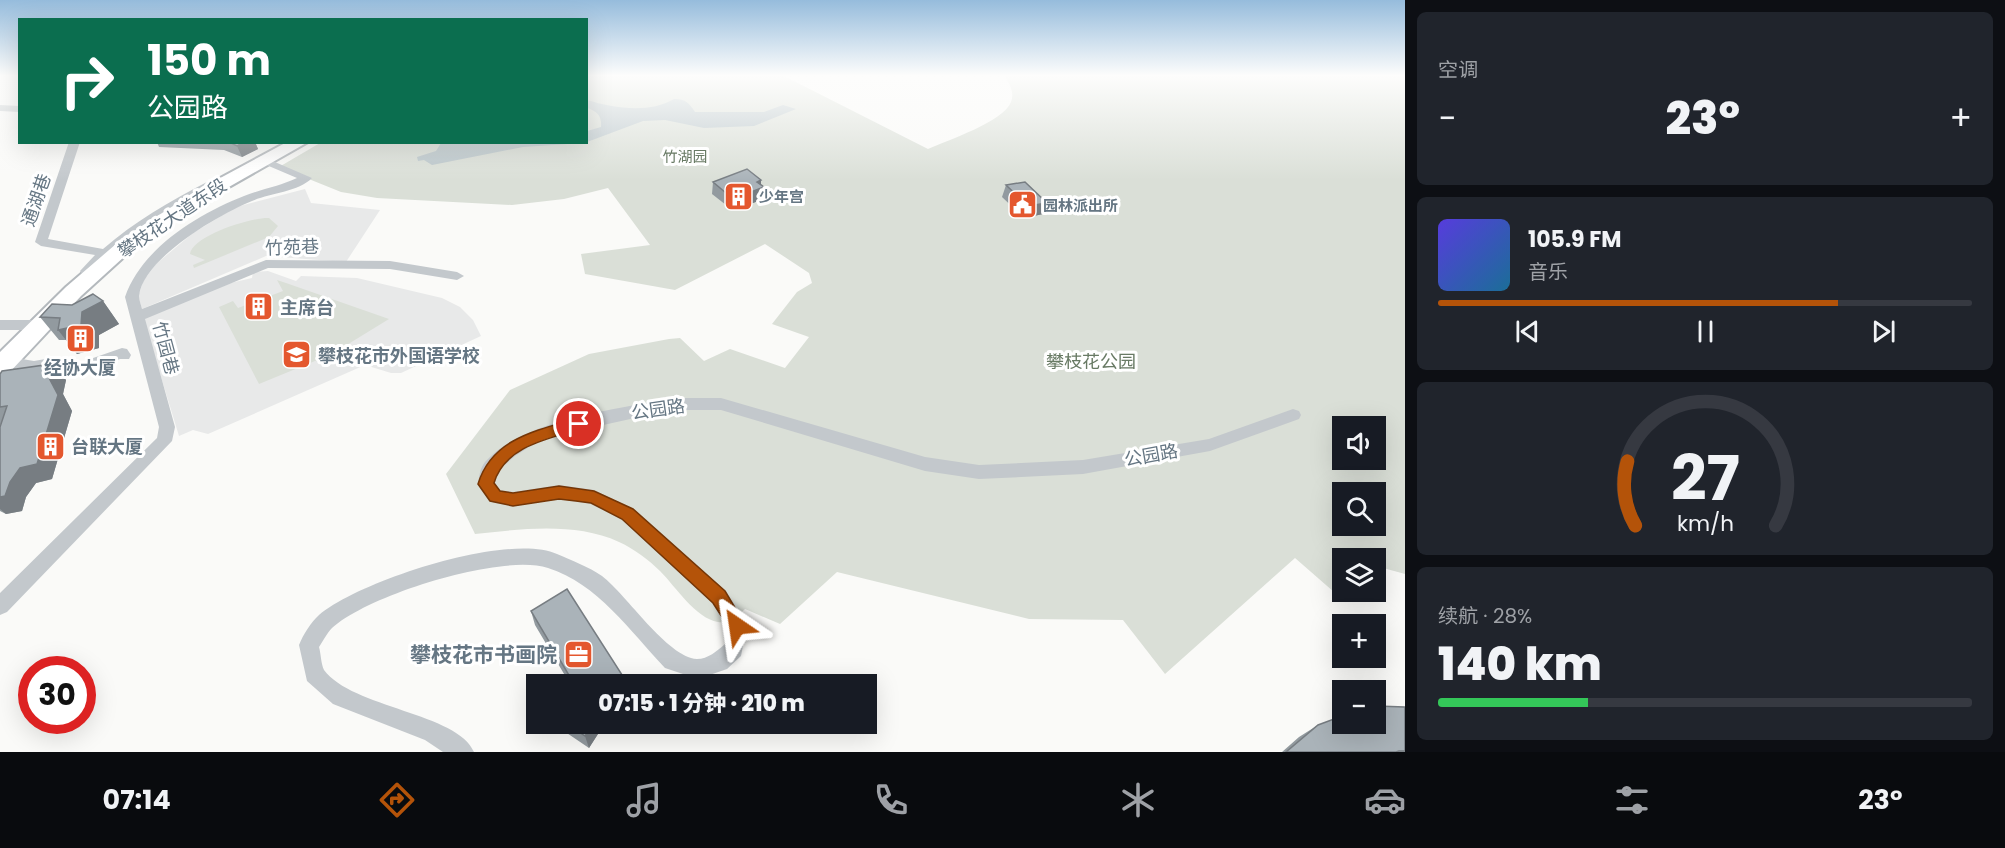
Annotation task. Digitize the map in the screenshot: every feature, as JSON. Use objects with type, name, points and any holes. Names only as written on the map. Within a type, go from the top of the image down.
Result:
[{"type":"highway","name":"攀枝花大道东段","points":[[263,160],[291,144]]},
{"type":"highway","name":"攀枝花大道东段","points":[[1,363],[34,325],[80,283],[148,229],[243,170],[296,144]]},
{"type":"highway","name":"攀枝花大道东段","points":[[1,363],[80,283]]},
{"type":"street","name":"通湖巷","points":[[74,144],[40,242],[104,253]]},
{"type":"street","name":"竹园巷","points":[[0,606],[165,441],[167,427],[132,297],[138,280],[151,263],[197,227],[236,203],[291,186],[306,178],[263,160]]},
{"type":"street","points":[[80,283],[104,253],[141,225],[182,199],[243,170]]},
{"type":"street","name":"竹苑巷","points":[[138,316],[266,264],[390,265],[457,276]]},
{"type":"street","points":[[0,325],[34,325]]},
{"type":"street","points":[[1,363],[34,366],[57,362],[72,371],[122,353],[124,355]]},
{"type":"street","name":"公园路","points":[[463,752],[432,732],[340,697],[314,674],[309,645],[326,622],[358,600],[413,577],[500,557],[549,559],[595,582],[672,661],[698,669],[720,662],[734,649],[737,626],[719,597],[627,514],[594,497],[559,492],[513,499],[495,496],[486,484],[490,468],[508,452],[531,438],[556,429],[671,404],[721,404],[925,464],[979,472],[1083,467],[1210,445],[1293,415]]},
{"type":"shaded area","points":[[592,110],[764,112],[793,110],[754,126],[704,128],[665,120],[643,121],[588,142],[588,131],[601,127],[601,120]]},
{"type":"shaded area","points":[[440,144],[568,144],[523,147],[432,165],[424,160],[418,161],[417,157],[436,151]]},
{"type":"shaded area","points":[[305,189],[311,203],[380,210],[346,262],[266,256],[142,309],[138,296],[144,280],[156,264],[193,233],[236,207]]},
{"type":"shaded area","name":"攀枝花市外国语学校","points":[[268,271],[296,281],[301,276],[357,278],[442,298],[460,307],[473,320],[481,336],[401,373],[391,373],[365,365],[208,434],[193,430],[179,436],[143,318],[222,285],[252,278],[253,272]]},
{"type":"green space","name":"攀枝花公园","points":[[588,110],[851,110],[928,149],[986,123],[1005,110],[1405,110],[1405,574],[1386,569],[1386,548],[1332,548],[1332,590],[1295,558],[1165,674],[1123,620],[1029,619],[837,572],[780,624],[745,609],[730,621],[718,622],[701,615],[660,571],[641,555],[602,536],[566,529],[511,530],[475,534],[446,474],[510,390],[589,354],[680,338],[704,361],[730,349],[785,368],[809,337],[772,324],[797,292],[812,283],[809,273],[765,244],[675,290],[585,274],[581,254],[650,245],[608,188],[564,199],[512,205],[377,198],[341,192],[279,167],[318,144],[588,144]]},
{"type":"green space","points":[[269,218],[278,226],[269,237],[194,268],[193,265],[205,260],[190,254],[193,247],[211,234],[237,224]]},
{"type":"green space","points":[[277,280],[389,319],[332,354],[259,384],[219,307],[233,301],[238,308],[283,291]]},
{"type":"building","points":[[747,169],[761,180],[757,182],[764,187],[738,197],[731,192],[726,193],[713,182]]},
{"type":"building","points":[[1025,182],[1047,203],[1028,206],[1006,185]]},
{"type":"building","points":[[93,294],[103,301],[82,312],[81,325],[58,330],[60,318],[40,317],[52,304],[72,305]]},
{"type":"building","points":[[52,364],[49,378],[58,395],[37,464],[20,468],[10,482],[5,496],[0,497],[0,427],[7,406],[0,407],[0,374],[2,371]]},
{"type":"building","name":"攀枝花市书画院","points":[[567,589],[621,674],[568,674],[531,611]]},
{"type":"building","points":[[1386,706],[1405,707],[1405,751],[1286,752],[1318,725],[1332,720],[1332,734],[1386,734]]},
{"type":"place","name":"少年宫","points":[[738,196]]},
{"type":"place","name":"园林派出所","points":[[1022,205]]},
{"type":"place","name":"主席台","points":[[259,307]]},
{"type":"place","name":"经协大厦","points":[[80,338]]},
{"type":"place","name":"攀枝花市外国语学校","points":[[297,355]]},
{"type":"place","name":"台联大厦","points":[[50,446]]},
{"type":"place","name":"攀枝花市书画院","points":[[578,654]]},
{"type":"route","points":[[579,424],[531,438],[508,452],[490,468],[486,484],[495,496],[513,499],[559,492],[594,497],[627,514],[719,597],[737,626]]},
{"type":"park label","name":"竹湖园","points":[[685,156]]}]
